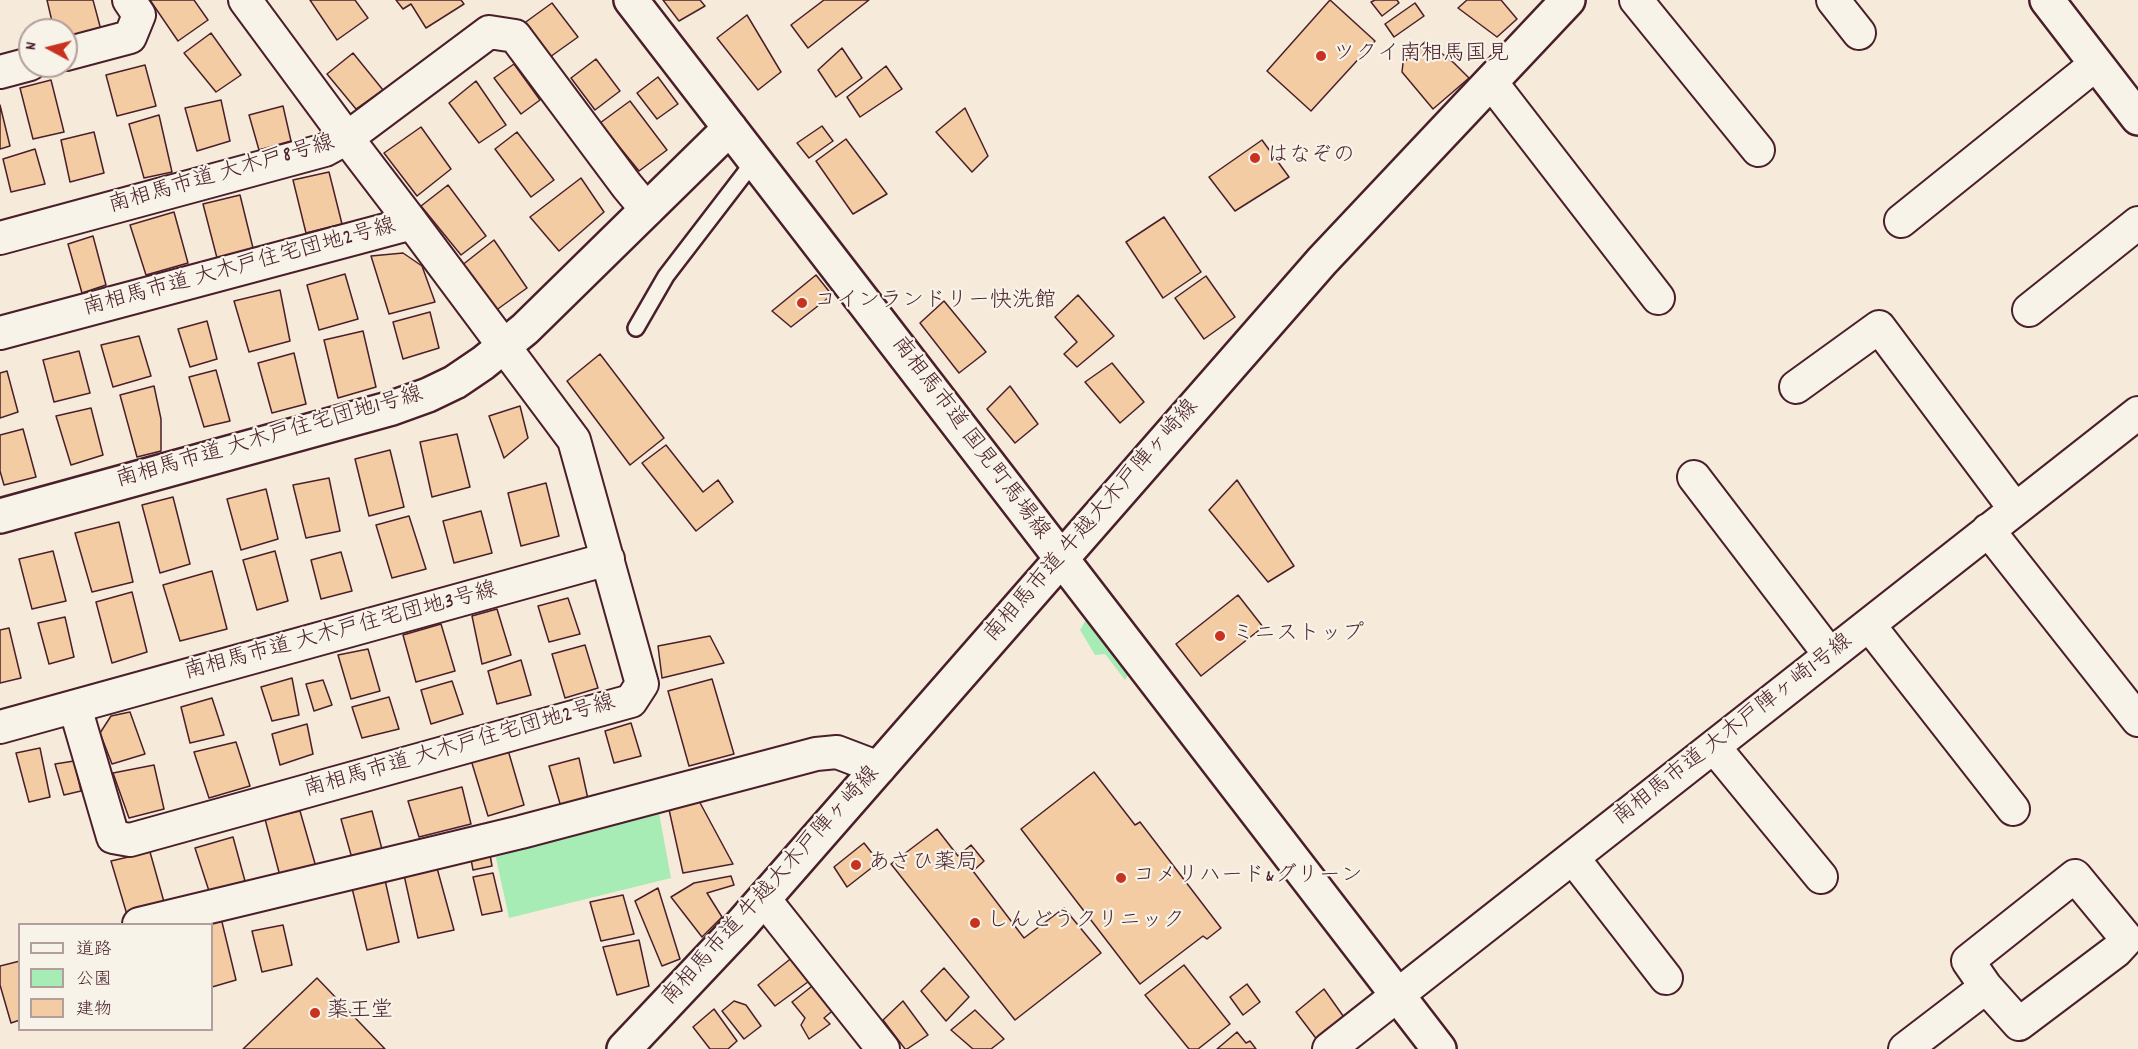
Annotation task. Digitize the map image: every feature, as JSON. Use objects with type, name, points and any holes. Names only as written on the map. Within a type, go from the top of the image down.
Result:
[{"type":"street","points":[[78,51],[130,36],[139,15],[129,0]]},
{"type":"street","name":"南相馬市道 大木戸8号線","points":[[0,238],[325,150],[347,138],[245,0]]},
{"type":"street","name":"南相馬市道 国見町馬場線","points":[[631,0],[1156,681],[1258,818],[1439,1049]]},
{"type":"street","name":"南相馬市道 牛越大木戸陣ヶ崎線","points":[[624,1049],[764,899],[1322,261],[1568,0]]},
{"type":"street","points":[[1636,0],[1758,150]]},
{"type":"street","points":[[1833,0],[1859,33]]},
{"type":"street","points":[[2047,0],[2138,118]]},
{"type":"street","points":[[412,223],[347,138],[489,32],[515,36],[647,210]]},
{"type":"street","points":[[1901,221],[2096,64]]},
{"type":"street","points":[[0,72],[18,67]]},
{"type":"street","points":[[1491,82],[1658,298]]},
{"type":"street","name":"南相馬市道 大木戸住宅団地1号線","points":[[0,516],[393,408],[455,382],[525,329],[730,128]]},
{"type":"street","name":"南相馬市道 大木戸住宅団地2号線","points":[[0,333],[412,223],[574,440],[642,684],[631,701],[130,840],[113,837],[75,707]]},
{"type":"street","points":[[2029,310],[2138,223]]},
{"type":"street","points":[[1796,387],[1878,327],[2015,509]]},
{"type":"street","name":"南相馬市道 大木戸陣ヶ崎1号線","points":[[1329,1049],[2138,413]]},
{"type":"street","points":[[1694,477],[1830,655]]},
{"type":"street","points":[[1988,530],[2138,720]]},
{"type":"street","name":"南相馬市道 大木戸住宅団地3号線","points":[[75,707],[608,559]]},
{"type":"street","points":[[1869,625],[2013,809]]},
{"type":"street","points":[[0,728],[75,707]]},
{"type":"street","points":[[1714,747],[1821,877]]},
{"type":"street","points":[[144,923],[521,832],[816,754],[837,752],[879,768]]},
{"type":"street","points":[[1574,858],[1666,978]]},
{"type":"street","points":[[2076,876],[2127,939],[2116,951],[2019,1024],[1986,987],[1968,961],[2076,876]]},
{"type":"street","points":[[764,899],[883,1049]]},
{"type":"street","points":[[1905,1049],[1986,987]]},
{"type":"lane","points":[[636,328],[666,276],[755,160]]},
{"type":"green space","points":[[1088,616],[1130,672],[1125,680],[1105,654],[1095,655],[1080,630]]},
{"type":"green space","points":[[657,802],[671,878],[509,918],[493,844]]},
{"type":"building","points":[[47,0],[93,0],[101,30],[78,37],[78,18],[51,18]]},
{"type":"building","points":[[150,0],[194,0],[208,20],[178,41]]},
{"type":"building","points":[[310,0],[355,0],[368,18],[337,40]]},
{"type":"building","points":[[396,0],[461,0],[464,4],[426,28],[411,4],[403,9]]},
{"type":"building","points":[[663,0],[700,0],[705,6],[679,21]]},
{"type":"building","points":[[824,0],[869,0],[808,48],[791,25]]},
{"type":"building","name":"ツクイ南相馬国見","points":[[1330,0],[1375,41],[1311,111],[1267,71]]},
{"type":"building","points":[[1397,0],[1399,3],[1382,16],[1371,2]]},
{"type":"building","points":[[1467,0],[1501,0],[1517,19],[1497,37],[1458,8]]},
{"type":"building","points":[[552,3],[578,37],[550,57],[523,24]]},
{"type":"building","points":[[1415,3],[1424,16],[1394,37],[1385,24]]},
{"type":"building","points":[[747,15],[781,72],[758,90],[717,38]]},
{"type":"building","points":[[211,33],[241,75],[216,92],[184,53]]},
{"type":"building","points":[[1426,41],[1469,78],[1433,109],[1402,72],[1403,63]]},
{"type":"building","points":[[842,48],[862,78],[836,97],[818,70]]},
{"type":"building","points":[[353,53],[383,90],[356,109],[327,74]]},
{"type":"building","points":[[596,59],[620,91],[595,110],[571,78]]},
{"type":"building","points":[[514,64],[540,100],[521,114],[494,78]]},
{"type":"building","points":[[145,65],[156,106],[117,116],[106,75]]},
{"type":"building","points":[[886,66],[902,89],[860,117],[847,97]]},
{"type":"building","points":[[658,77],[678,104],[657,119],[637,93]]},
{"type":"building","points":[[51,80],[64,132],[33,139],[20,88]]},
{"type":"building","points":[[476,81],[506,125],[479,143],[449,103]]},
{"type":"building","points":[[221,100],[230,141],[197,151],[185,108]]},
{"type":"building","points":[[630,101],[667,150],[639,171],[600,123]]},
{"type":"building","points":[[0,105],[10,146],[0,149]]},
{"type":"building","points":[[283,106],[291,141],[259,150],[249,115]]},
{"type":"building","points":[[965,108],[988,156],[972,172],[936,132]]},
{"type":"building","points":[[159,115],[172,172],[144,178],[129,124]]},
{"type":"building","points":[[822,126],[833,141],[809,158],[797,143]]},
{"type":"building","points":[[421,127],[451,169],[417,196],[384,153]]},
{"type":"building","points":[[94,132],[104,173],[70,182],[61,140]]},
{"type":"building","points":[[517,132],[554,180],[531,197],[495,149]]},
{"type":"building","points":[[846,139],[887,194],[853,214],[816,161]]},
{"type":"building","name":"はなぞの","points":[[1262,140],[1289,177],[1235,211],[1209,177]]},
{"type":"building","points":[[35,149],[45,184],[11,192],[3,159]]},
{"type":"building","points":[[329,172],[342,224],[306,233],[293,180]]},
{"type":"building","points":[[581,178],[604,212],[559,251],[530,217]]},
{"type":"building","points":[[448,185],[486,236],[461,255],[421,206]]},
{"type":"building","points":[[240,195],[253,248],[217,258],[203,204]]},
{"type":"building","points":[[174,212],[188,263],[146,275],[130,225]]},
{"type":"building","points":[[1164,217],[1201,272],[1163,298],[1126,242]]},
{"type":"building","points":[[93,236],[106,285],[82,293],[68,244]]},
{"type":"building","points":[[494,240],[527,288],[495,311],[461,266]]},
{"type":"building","points":[[403,253],[422,266],[435,302],[389,314],[371,256]]},
{"type":"building","points":[[345,274],[358,319],[319,330],[307,285]]},
{"type":"building","name":"コインランドリー快洗館","points":[[816,275],[832,295],[791,327],[772,311]]},
{"type":"building","points":[[1206,276],[1235,317],[1204,339],[1175,298]]},
{"type":"building","points":[[280,290],[290,341],[249,352],[234,301]]},
{"type":"building","points":[[1078,295],[1114,336],[1077,367],[1064,354],[1077,342],[1055,317]]},
{"type":"building","points":[[944,301],[986,352],[959,373],[920,323]]},
{"type":"building","points":[[430,312],[439,348],[403,359],[393,322]]},
{"type":"building","points":[[207,321],[217,359],[190,367],[178,329]]},
{"type":"building","points":[[363,331],[376,387],[338,398],[324,340]]},
{"type":"building","points":[[139,336],[151,376],[113,387],[101,345]]},
{"type":"building","points":[[79,351],[90,393],[54,402],[43,360]]},
{"type":"building","points":[[294,353],[306,404],[272,413],[258,363]]},
{"type":"building","points":[[600,354],[664,438],[630,465],[567,381]]},
{"type":"building","points":[[1112,363],[1144,402],[1120,423],[1085,382]]},
{"type":"building","points":[[216,370],[230,421],[204,427],[189,377]]},
{"type":"building","points":[[7,371],[18,412],[0,418],[0,373]]},
{"type":"building","points":[[154,386],[161,419],[161,451],[137,457],[120,395]]},
{"type":"building","points":[[1010,386],[1038,424],[1015,443],[987,409]]},
{"type":"building","points":[[520,406],[528,438],[504,458],[489,416]]},
{"type":"building","points":[[91,408],[103,455],[71,465],[56,416]]},
{"type":"building","points":[[23,429],[36,477],[4,485],[0,471],[0,435]]},
{"type":"building","points":[[457,434],[470,487],[432,497],[420,442]]},
{"type":"building","points":[[666,445],[703,492],[718,480],[733,502],[696,531],[642,463]]},
{"type":"building","points":[[390,450],[404,507],[369,516],[355,459]]},
{"type":"building","points":[[329,478],[340,531],[306,538],[293,485]]},
{"type":"building","points":[[1237,480],[1294,566],[1268,582],[1209,510]]},
{"type":"building","points":[[546,483],[559,536],[521,546],[508,493]]},
{"type":"building","points":[[266,489],[278,539],[241,550],[227,499]]},
{"type":"building","points":[[173,497],[190,564],[160,573],[142,505]]},
{"type":"building","points":[[481,511],[492,553],[454,563],[443,521]]},
{"type":"building","points":[[409,516],[426,569],[392,578],[376,525]]},
{"type":"building","points":[[119,522],[133,582],[92,592],[75,533]]},
{"type":"building","points":[[53,551],[66,601],[32,609],[19,559]]},
{"type":"building","points":[[275,551],[288,601],[257,610],[243,560]]},
{"type":"building","points":[[341,552],[352,591],[321,599],[311,560]]},
{"type":"building","points":[[212,571],[227,629],[180,641],[163,585]]},
{"type":"building","points":[[132,592],[147,652],[112,663],[96,602]]},
{"type":"building","name":"ミニストップ","points":[[1238,595],[1263,627],[1201,676],[1176,644]]},
{"type":"building","points":[[568,598],[580,634],[549,642],[538,606]]},
{"type":"building","points":[[497,609],[511,655],[482,664],[472,616]]},
{"type":"building","points":[[65,617],[74,657],[49,664],[38,623]]},
{"type":"building","points":[[441,624],[455,671],[416,682],[403,635]]},
{"type":"building","points":[[9,628],[21,678],[0,683],[0,630]]},
{"type":"building","points":[[710,636],[724,663],[662,678],[658,646]]},
{"type":"building","points":[[585,645],[598,688],[565,698],[552,654]]},
{"type":"building","points":[[368,649],[380,691],[351,699],[338,655]]},
{"type":"building","points":[[521,660],[531,695],[497,704],[488,671]]},
{"type":"building","points":[[292,678],[299,715],[272,721],[261,687]]},
{"type":"building","points":[[712,679],[734,754],[689,766],[668,691]]},
{"type":"building","points":[[323,680],[332,705],[314,711],[306,684]]},
{"type":"building","points":[[452,681],[463,714],[431,724],[421,690]]},
{"type":"building","points":[[389,697],[399,729],[362,738],[352,707]]},
{"type":"building","points":[[212,698],[224,735],[190,743],[181,707]]},
{"type":"building","points":[[130,712],[145,754],[112,764],[100,733],[111,716]]},
{"type":"building","points":[[631,723],[641,756],[614,763],[605,731]]},
{"type":"building","points":[[307,724],[313,754],[280,765],[272,734]]},
{"type":"building","points":[[236,742],[250,786],[209,798],[194,752]]},
{"type":"building","points":[[40,748],[50,797],[29,802],[16,753]]},
{"type":"building","points":[[508,750],[524,805],[488,816],[471,760]]},
{"type":"building","points":[[579,758],[588,799],[561,807],[549,766]]},
{"type":"building","points":[[74,761],[81,791],[64,795],[55,764]]},
{"type":"building","points":[[154,765],[164,809],[129,818],[113,773]]},
{"type":"building","name":"コメリハード&グリーン","points":[[1094,772],[1135,825],[1140,822],[1221,928],[1207,939],[1203,936],[1140,984],[1021,829]]},
{"type":"building","points":[[462,787],[471,824],[419,837],[408,801]]},
{"type":"building","points":[[698,799],[733,864],[683,873],[668,805]]},
{"type":"building","points":[[300,811],[316,867],[280,876],[265,819]]},
{"type":"building","points":[[372,811],[383,853],[353,862],[341,819]]},
{"type":"building","name":"しんどうクリニック","points":[[937,829],[958,856],[971,845],[984,861],[973,871],[1024,938],[1064,908],[1101,953],[1015,1020],[891,864]]},
{"type":"building","points":[[233,837],[245,881],[209,891],[195,848]]},
{"type":"building","name":"あさひ薬局","points":[[864,843],[879,862],[847,887],[834,867]]},
{"type":"building","points":[[489,849],[492,866],[473,870],[470,854]]},
{"type":"building","points":[[150,852],[166,909],[128,918],[111,861]]},
{"type":"building","points":[[437,868],[454,930],[418,938],[404,875]]},
{"type":"building","points":[[493,873],[502,911],[482,915],[473,877]]},
{"type":"building","points":[[731,876],[734,885],[707,893],[722,917],[702,937],[671,897],[694,883]]},
{"type":"building","points":[[385,880],[399,942],[367,950],[352,888]]},
{"type":"building","points":[[658,888],[680,959],[662,966],[635,901]]},
{"type":"building","points":[[623,895],[634,934],[601,941],[590,902]]},
{"type":"building","points":[[221,918],[236,980],[213,987],[213,923],[200,923]]},
{"type":"building","points":[[283,925],[292,965],[262,972],[252,931]]},
{"type":"building","points":[[639,940],[649,986],[617,995],[603,947]]},
{"type":"building","points":[[794,956],[812,979],[775,1006],[758,985]]},
{"type":"building","points":[[18,962],[18,1021],[11,1023],[0,985],[0,966]]},
{"type":"building","points":[[1184,965],[1230,1024],[1198,1049],[1189,1049],[1145,995]]},
{"type":"building","points":[[944,968],[969,997],[946,1021],[921,991]]},
{"type":"building","name":"薬王堂","points":[[317,978],[385,1049],[243,1049]]},
{"type":"building","points":[[816,983],[836,1008],[824,1018],[830,1024],[809,1039],[801,1025],[805,1018],[792,1002]]},
{"type":"building","points":[[1247,984],[1260,1002],[1243,1015],[1230,997]]},
{"type":"building","points":[[1324,989],[1346,1020],[1318,1041],[1296,1012]]},
{"type":"building","points":[[734,1001],[746,1005],[761,1026],[744,1039],[722,1011]]},
{"type":"building","points":[[903,1001],[928,1035],[907,1049],[883,1020]]},
{"type":"building","points":[[714,1009],[737,1041],[728,1049],[710,1049],[693,1027]]},
{"type":"building","points":[[975,1010],[1004,1039],[991,1049],[973,1049],[951,1030]]},
{"type":"building","points":[[1237,1032],[1246,1043],[1250,1041],[1256,1049],[1217,1049]]},
{"type":"place","name":"ツクイ南相馬国見","points":[[1321,56]]},
{"type":"place","name":"はなぞの","points":[[1255,158]]},
{"type":"place","name":"コインランドリー快洗館","points":[[802,303]]},
{"type":"place","name":"ミニストップ","points":[[1220,636]]},
{"type":"place","name":"あさひ薬局","points":[[856,865]]},
{"type":"place","name":"コメリハード&グリーン","points":[[1121,878]]},
{"type":"place","name":"しんどうクリニック","points":[[975,923]]},
{"type":"place","name":"薬王堂","points":[[315,1013]]}]
